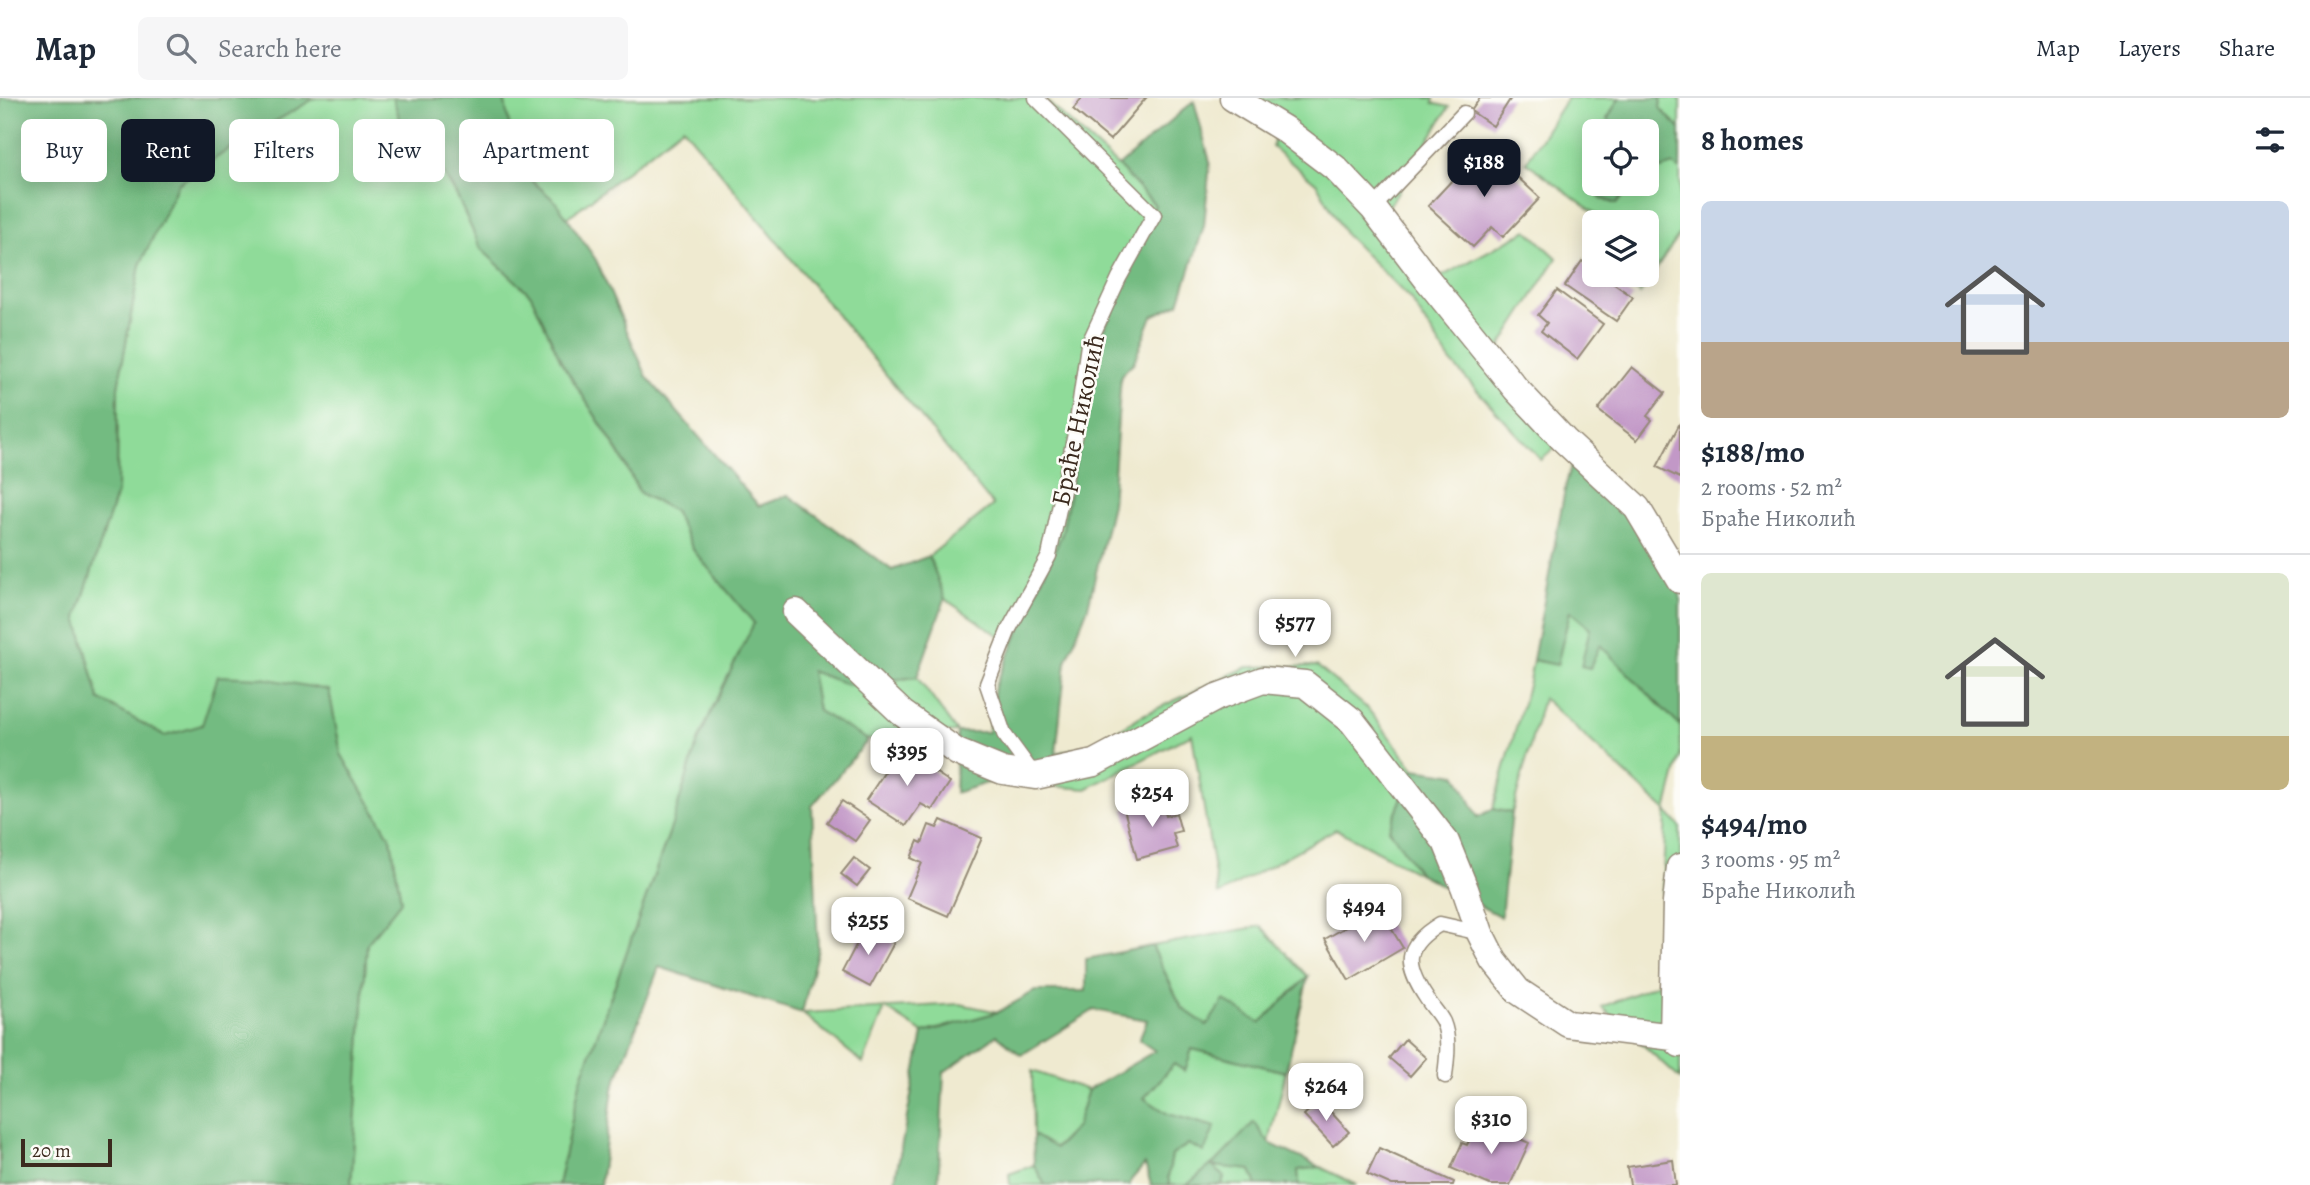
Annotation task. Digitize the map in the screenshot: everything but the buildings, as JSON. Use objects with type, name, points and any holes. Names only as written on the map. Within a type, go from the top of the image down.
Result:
[{"type":"street","points":[[1233,98],[1305,144],[1335,168],[1373,208],[1516,389],[1564,440],[1637,508],[1680,580]]},
{"type":"street","points":[[796,612],[902,713],[957,752],[1003,771],[1035,776],[1094,763],[1216,697],[1263,680],[1306,684],[1352,721],[1446,842],[1480,933],[1494,961],[1518,991],[1568,1024],[1677,1040],[1676,903],[1680,867]]},
{"type":"lane","name":"Браће Николић","points":[[1035,776],[1003,734],[987,684],[1009,629],[1048,556],[1076,429],[1088,345],[1119,278],[1154,215],[1036,98]]},
{"type":"lane","points":[[1373,208],[1464,114]]},
{"type":"lane","points":[[1445,1076],[1448,1046],[1443,1021],[1412,976],[1410,954],[1422,934],[1440,924],[1480,933]]},
{"type":"green space","points":[[0,98],[315,98],[279,119],[229,119],[229,149],[215,159],[215,119],[121,119],[121,182],[181,182],[140,265],[118,387],[117,492],[77,617],[99,699],[165,736],[202,725],[218,676],[263,678],[329,690],[341,754],[391,839],[401,901],[367,944],[351,1185],[0,1185]]},
{"type":"green space","points":[[315,98],[393,98],[400,119],[353,119],[353,182],[445,182],[445,175],[481,249],[531,295],[562,363],[620,455],[639,493],[674,511],[694,551],[755,623],[697,744],[672,825],[580,1083],[558,1185],[351,1185],[367,943],[401,901],[391,839],[341,754],[329,690],[165,736],[99,699],[77,617],[117,492],[118,387],[140,265],[178,184],[215,182],[215,159],[229,149],[229,182],[339,182],[339,119],[279,119]]},
{"type":"green space","points":[[393,98],[504,98],[508,119],[459,119],[459,182],[533,182],[556,202],[596,260],[647,377],[759,506],[788,495],[892,570],[929,556],[945,599],[917,677],[849,685],[811,671],[818,711],[868,740],[812,806],[818,948],[802,1013],[659,967],[613,1089],[600,1185],[558,1185],[580,1083],[672,825],[697,744],[754,623],[694,551],[674,511],[640,493],[620,454],[562,363],[531,295],[481,249],[445,175],[445,119],[400,119]]},
{"type":"green space","points":[[504,98],[1043,98],[1118,166],[1155,205],[1096,350],[1062,534],[1013,645],[945,599],[929,556],[993,505],[683,127],[614,181],[614,119],[508,119]]},
{"type":"green space","points":[[1245,98],[1434,98],[1433,103],[1449,107],[1386,211],[1441,277],[1527,230],[1557,258],[1500,347],[1583,445],[1555,448],[1541,460],[1450,361],[1411,300],[1345,234],[1317,184],[1272,147],[1276,134]]},
{"type":"green space","points":[[1567,98],[1619,98],[1607,119],[1582,119],[1582,196],[1599,196],[1616,204],[1622,196],[1659,196],[1659,169],[1673,165],[1680,170],[1680,233],[1659,265],[1659,210],[1591,210],[1526,162]]},
{"type":"green space","points":[[1619,98],[1661,98],[1660,108],[1680,129],[1680,170],[1673,165],[1659,169],[1659,119],[1608,119]]},
{"type":"green space","points":[[1661,98],[1680,98],[1680,129],[1660,108]]},
{"type":"green space","points":[[1194,101],[1210,162],[1204,226],[1179,303],[1152,316],[1134,362],[1121,375],[1112,504],[1088,607],[1066,662],[1055,762],[955,793],[957,732],[988,732],[995,686],[1062,534],[1096,350],[1155,205],[1118,166]]},
{"type":"green space","points":[[533,182],[613,182],[567,218],[556,202]]},
{"type":"green space","points":[[1599,196],[1622,196],[1616,204]]},
{"type":"green space","points":[[1630,287],[1645,287],[1640,294]]},
{"type":"green space","points":[[1572,463],[1680,563],[1680,726],[1600,645],[1590,668],[1581,666],[1590,628],[1570,611],[1557,665],[1533,660]]},
{"type":"green space","points":[[1570,611],[1590,628],[1600,644],[1680,726],[1680,757],[1666,811],[1543,698],[1512,813],[1493,809],[1533,660],[1557,664]]},
{"type":"green space","points":[[1317,666],[1368,709],[1414,769],[1389,829],[1420,874],[1336,829],[1218,895],[1192,734],[1086,789],[993,781],[1055,763],[1056,753],[1098,743],[1141,716],[1247,667]]},
{"type":"green space","points":[[811,671],[849,685],[917,677],[957,732],[868,740],[818,711]]},
{"type":"green space","points":[[1414,769],[1457,775],[1478,817],[1493,809],[1512,813],[1501,917],[1420,874],[1389,829]]},
{"type":"green space","points":[[1666,811],[1680,827],[1680,1079],[1602,1007],[1658,984]]},
{"type":"green space","points":[[1261,926],[1308,977],[1260,1023],[1207,1026],[1182,1008],[1152,946]]},
{"type":"green space","points":[[1152,946],[1182,1008],[1207,1025],[1224,1000],[1260,1023],[1308,977],[1286,1072],[1192,1049],[1185,1071],[1174,1064],[1144,1098],[1168,1114],[1215,1127],[1204,1152],[1188,1144],[1172,1155],[1168,1177],[1170,1185],[1151,1185],[1145,1164],[1130,1185],[1045,1185],[1034,1165],[1033,1135],[1056,1148],[1076,1127],[1088,1090],[1155,1051],[1139,1040],[1147,1020],[1094,1010],[1021,1055],[997,1035],[944,1072],[938,1185],[894,1185],[923,1033],[998,1012],[1035,991],[1086,991],[1086,959]]},
{"type":"green space","points":[[960,1004],[998,1012],[923,1033],[885,1008]]},
{"type":"green space","points":[[885,1008],[863,1063],[802,1013]]},
{"type":"green space","points":[[1192,1049],[1286,1072],[1269,1143],[1220,1158],[1211,1165],[1251,1170],[1257,1185],[1222,1185],[1224,1176],[1210,1166],[1187,1185],[1170,1185],[1168,1177],[1172,1155],[1215,1127],[1168,1114],[1144,1098],[1174,1064],[1184,1071]]},
{"type":"green space","points":[[1032,1071],[1088,1090],[1076,1127],[1055,1148],[1033,1135]]},
{"type":"green space","points":[[1254,1122],[1269,1143],[1320,1167],[1298,1170],[1299,1185],[1257,1185],[1251,1170],[1212,1166],[1224,1176],[1222,1185],[1187,1185],[1220,1158]]},
{"type":"green space","points":[[1034,1165],[1045,1185],[1010,1185],[1009,1174]]},
{"type":"green space","points":[[1320,1167],[1357,1185],[1299,1185],[1298,1170]]}]
